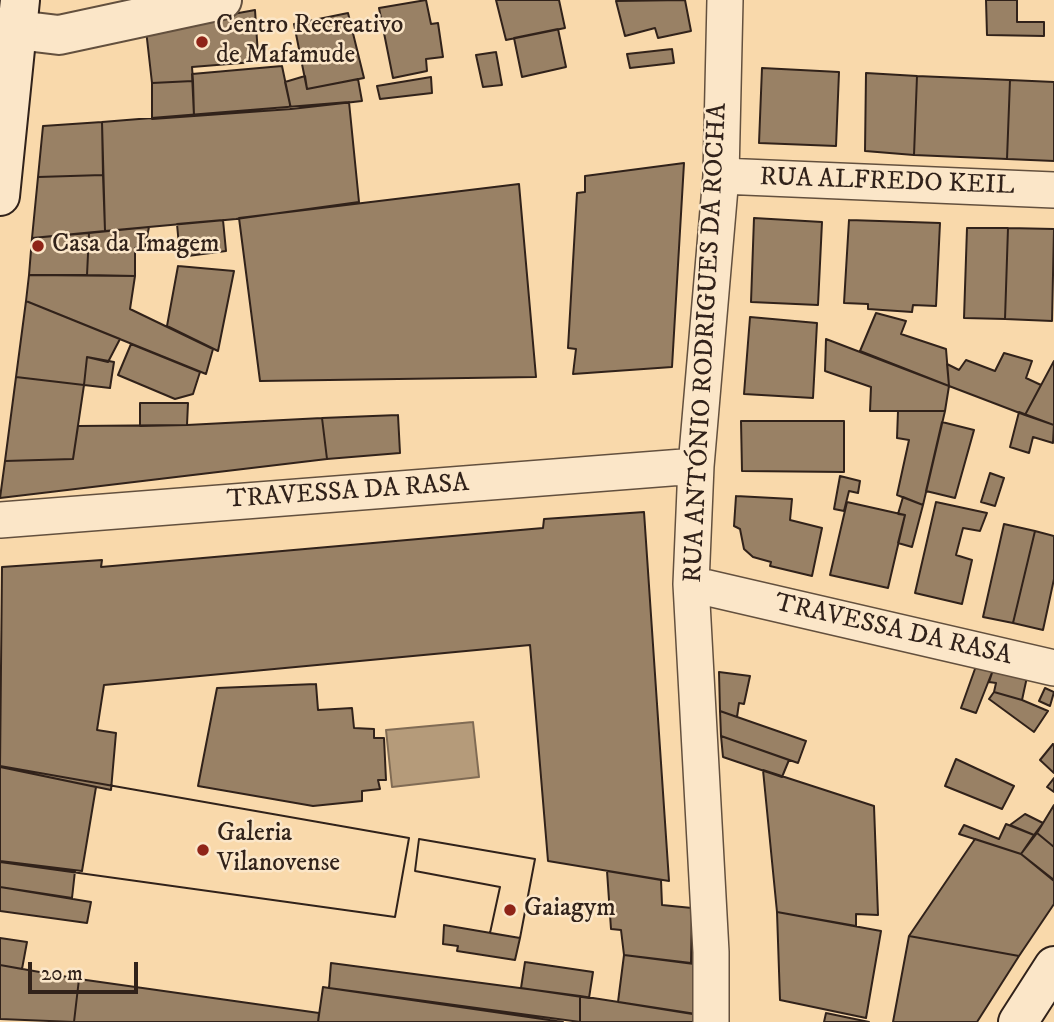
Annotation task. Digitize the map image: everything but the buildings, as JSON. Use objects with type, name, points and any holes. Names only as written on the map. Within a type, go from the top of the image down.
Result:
[{"type":"main road","points":[[0,196],[18,15],[59,34],[222,0]]},
{"type":"main road","points":[[1018,1022],[1054,966]]},
{"type":"street","name":"RUA ANTÓNIO RODRIGUES DA ROCHA","points":[[711,1022],[711,953],[691,584],[696,466],[720,176],[725,0]]},
{"type":"street","name":"RUA ALFREDO KEIL","points":[[720,176],[1054,190]]},
{"type":"street","name":"TRAVESSA DA RASA","points":[[0,520],[696,466]]},
{"type":"street","name":"TRAVESSA DA RASA","points":[[691,584],[1054,668]]},
{"type":"shaded area","points":[[473,722],[479,777],[392,787],[386,730]]},
{"type":"place","name":"Centro Recreativo de Mafamude","points":[[202,42]]},
{"type":"place","name":"Casa da Imagem","points":[[38,246]]},
{"type":"place","name":"Galeria Vilanovense","points":[[203,850]]},
{"type":"place","name":"Gaiagym","points":[[510,910]]}]
